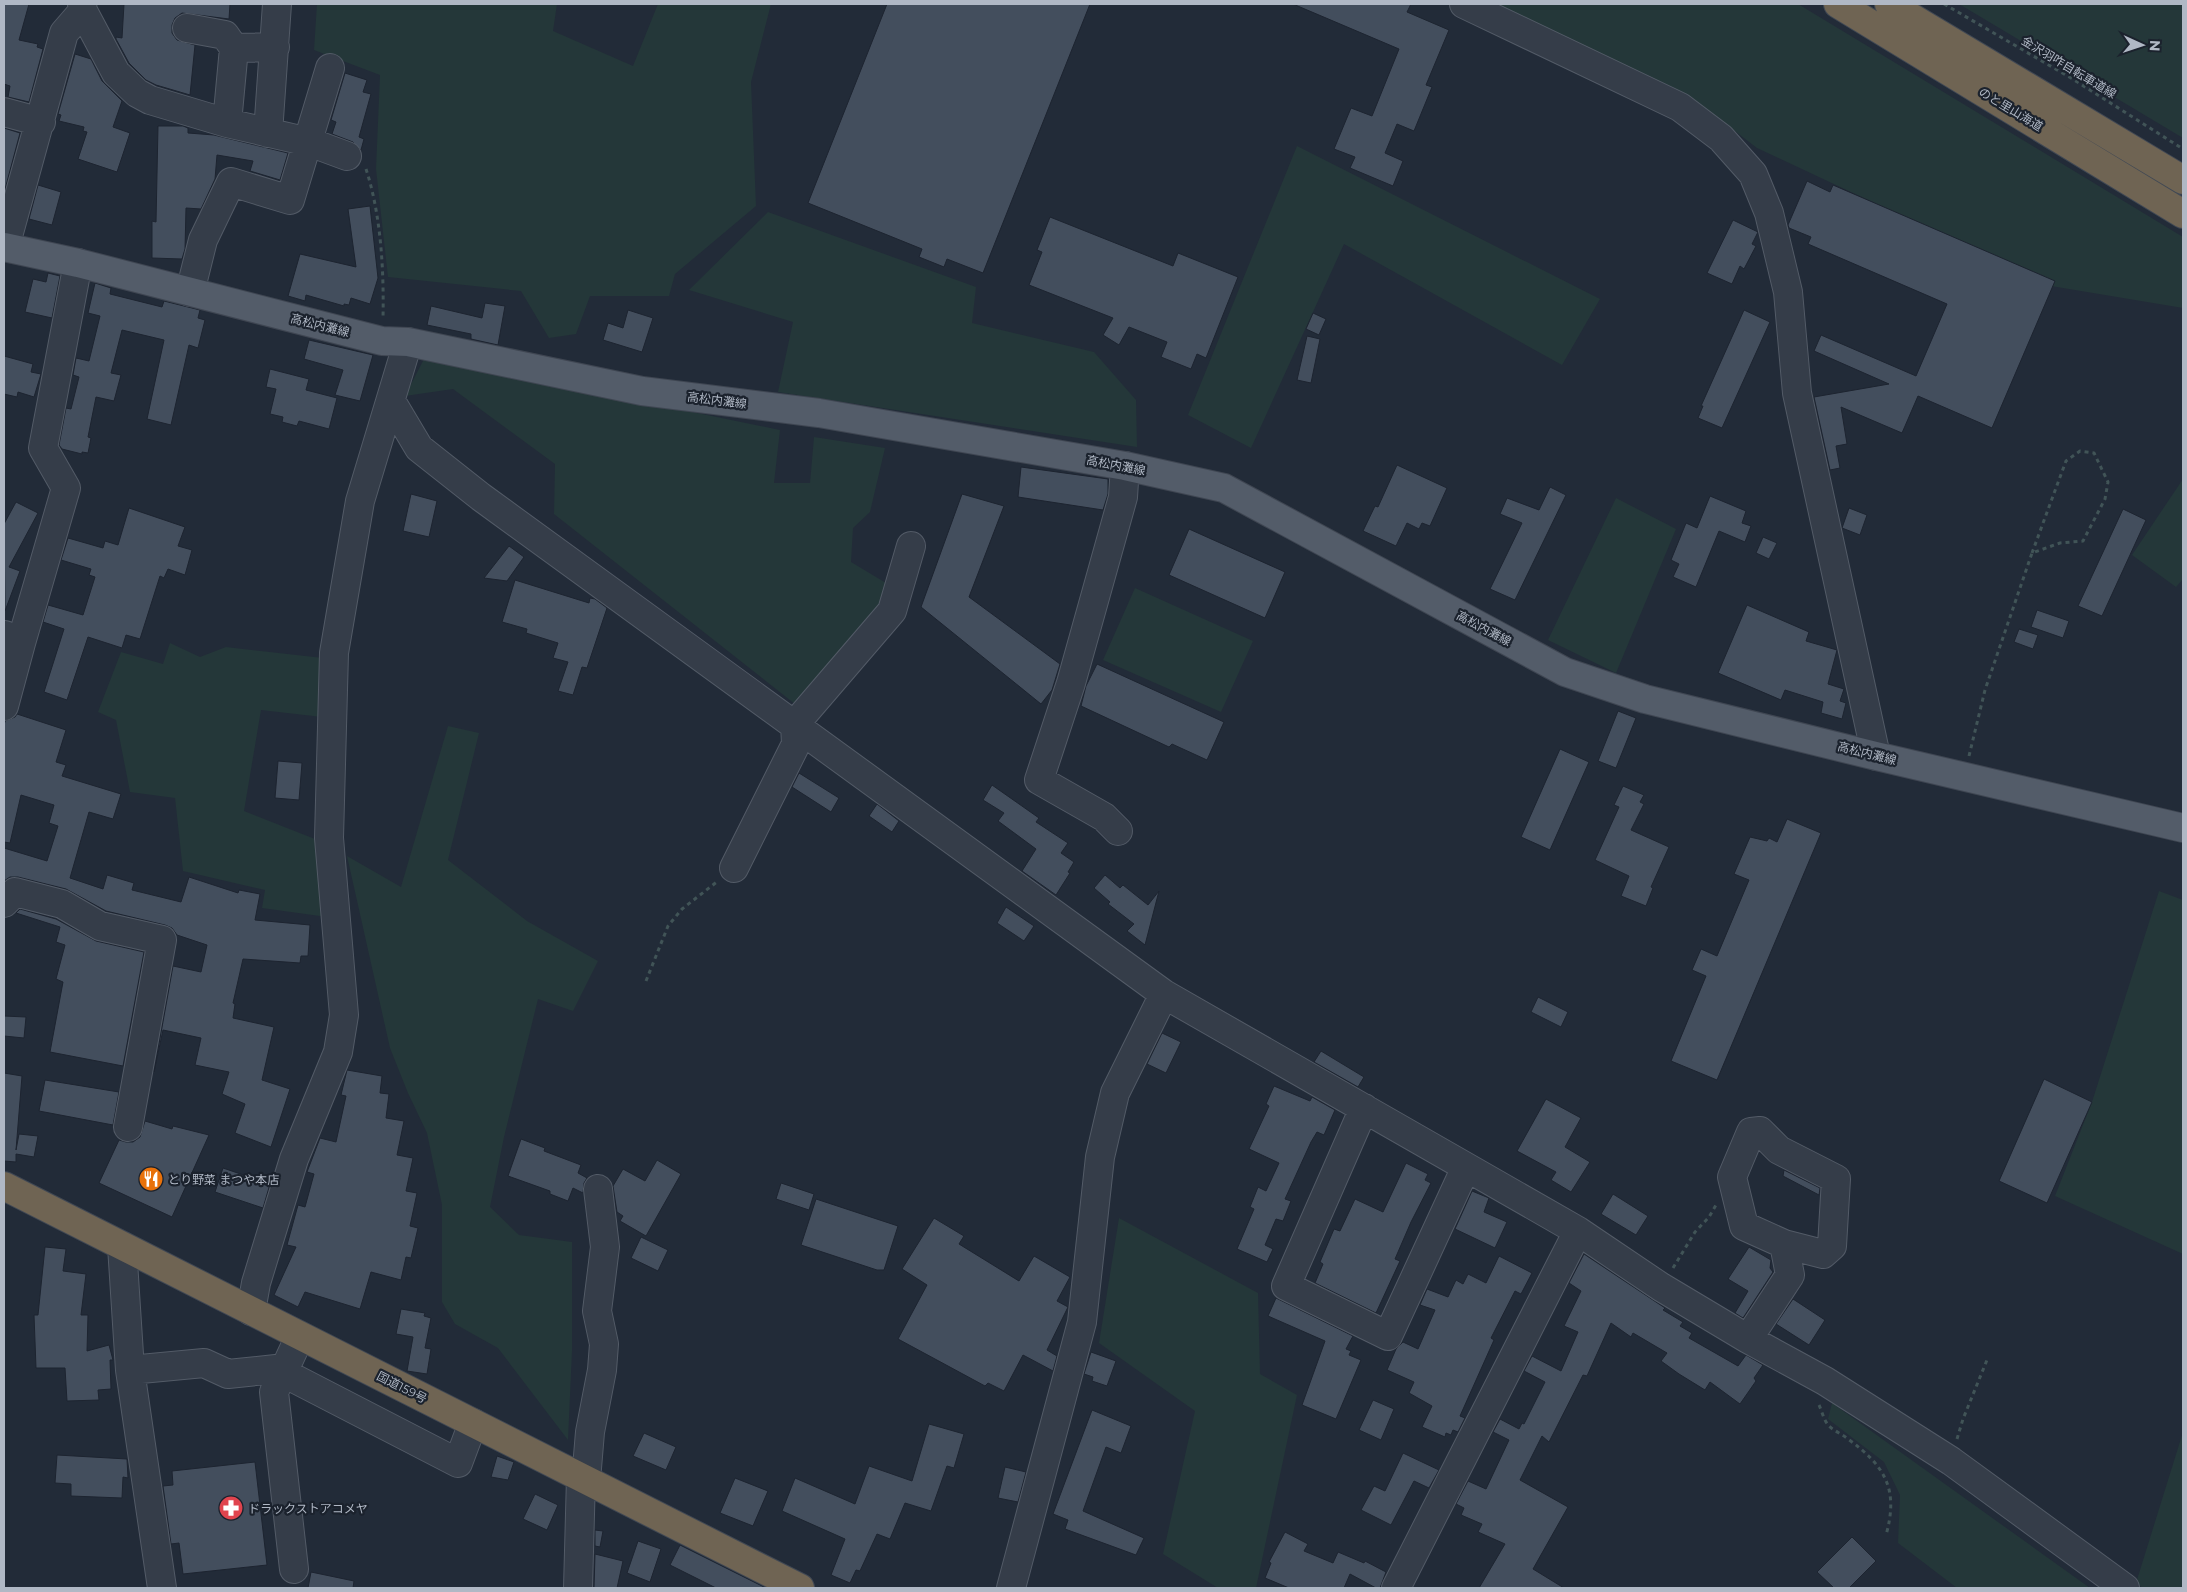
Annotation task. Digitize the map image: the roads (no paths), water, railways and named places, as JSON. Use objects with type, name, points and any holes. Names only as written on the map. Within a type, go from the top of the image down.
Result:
[{"type":"highway","name":"のと里山海道","points":[[1838,4],[2183,214]]},
{"type":"highway","points":[[1889,4],[2183,180]]},
{"type":"highway","name":"国道159号","points":[[4,1186],[800,1588]]},
{"type":"main road","name":"高松内灘線","points":[[4,247],[395,341],[642,391],[819,412],[1125,466],[1224,488],[1565,672],[1645,699],[1876,756],[2183,828]]},
{"type":"street","points":[[268,133],[277,4]]},
{"type":"street","points":[[1464,4],[1680,106],[1721,138],[1753,174],[1770,213],[1788,292],[1797,393],[1876,756]]},
{"type":"street","points":[[4,247],[41,122],[64,34],[78,6]]},
{"type":"street","points":[[78,6],[116,74],[137,92],[150,100],[227,123],[309,142],[347,156]]},
{"type":"street","points":[[187,28],[225,35],[234,48],[227,123]]},
{"type":"street","points":[[234,48],[275,47]]},
{"type":"street","points":[[190,292],[203,240],[231,182],[290,200],[330,68]]},
{"type":"street","points":[[4,112],[41,122]]},
{"type":"street","points":[[4,706],[12,638],[66,488],[43,448],[78,264]]},
{"type":"street","points":[[251,1311],[256,1283],[294,1159],[338,1052],[344,1015],[329,838],[334,653],[360,501],[391,401],[395,341]]},
{"type":"street","points":[[391,401],[419,448],[481,497],[1164,994],[1578,1231],[1661,1287],[1748,1339],[1825,1381],[1951,1461],[2125,1588]]},
{"type":"street","points":[[1118,831],[1104,817],[1039,780],[1070,683],[1123,497],[1125,466]]},
{"type":"street","points":[[734,868],[796,744],[795,724],[892,611],[911,546]]},
{"type":"street","points":[[4,903],[14,892],[62,904],[100,926],[162,940],[128,1127]]},
{"type":"street","points":[[1011,1588],[1082,1322],[1100,1157],[1115,1094],[1164,994]]},
{"type":"street","points":[[1364,1108],[1286,1286],[1388,1336],[1466,1167]]},
{"type":"street","points":[[1760,1131],[1779,1150],[1836,1179],[1832,1246],[1823,1254],[1784,1244],[1744,1226],[1732,1177],[1751,1132],[1760,1131]]},
{"type":"street","points":[[578,1588],[584,1478],[590,1432],[602,1370],[604,1344],[597,1311],[605,1247],[598,1189]]},
{"type":"street","points":[[1396,1588],[1578,1231]]},
{"type":"street","points":[[1748,1339],[1790,1274],[1784,1244]]},
{"type":"street","points":[[122,1246],[130,1370],[162,1588]]},
{"type":"street","points":[[294,1569],[274,1392],[300,1336]]},
{"type":"street","points":[[130,1370],[204,1363],[228,1374],[276,1369],[458,1463],[474,1423]]},
{"type":"place","name":"とり野菜 まつや本店","points":[[151,1179]]},
{"type":"place","name":"ドラックストアコメヤ","points":[[231,1508]]}]
